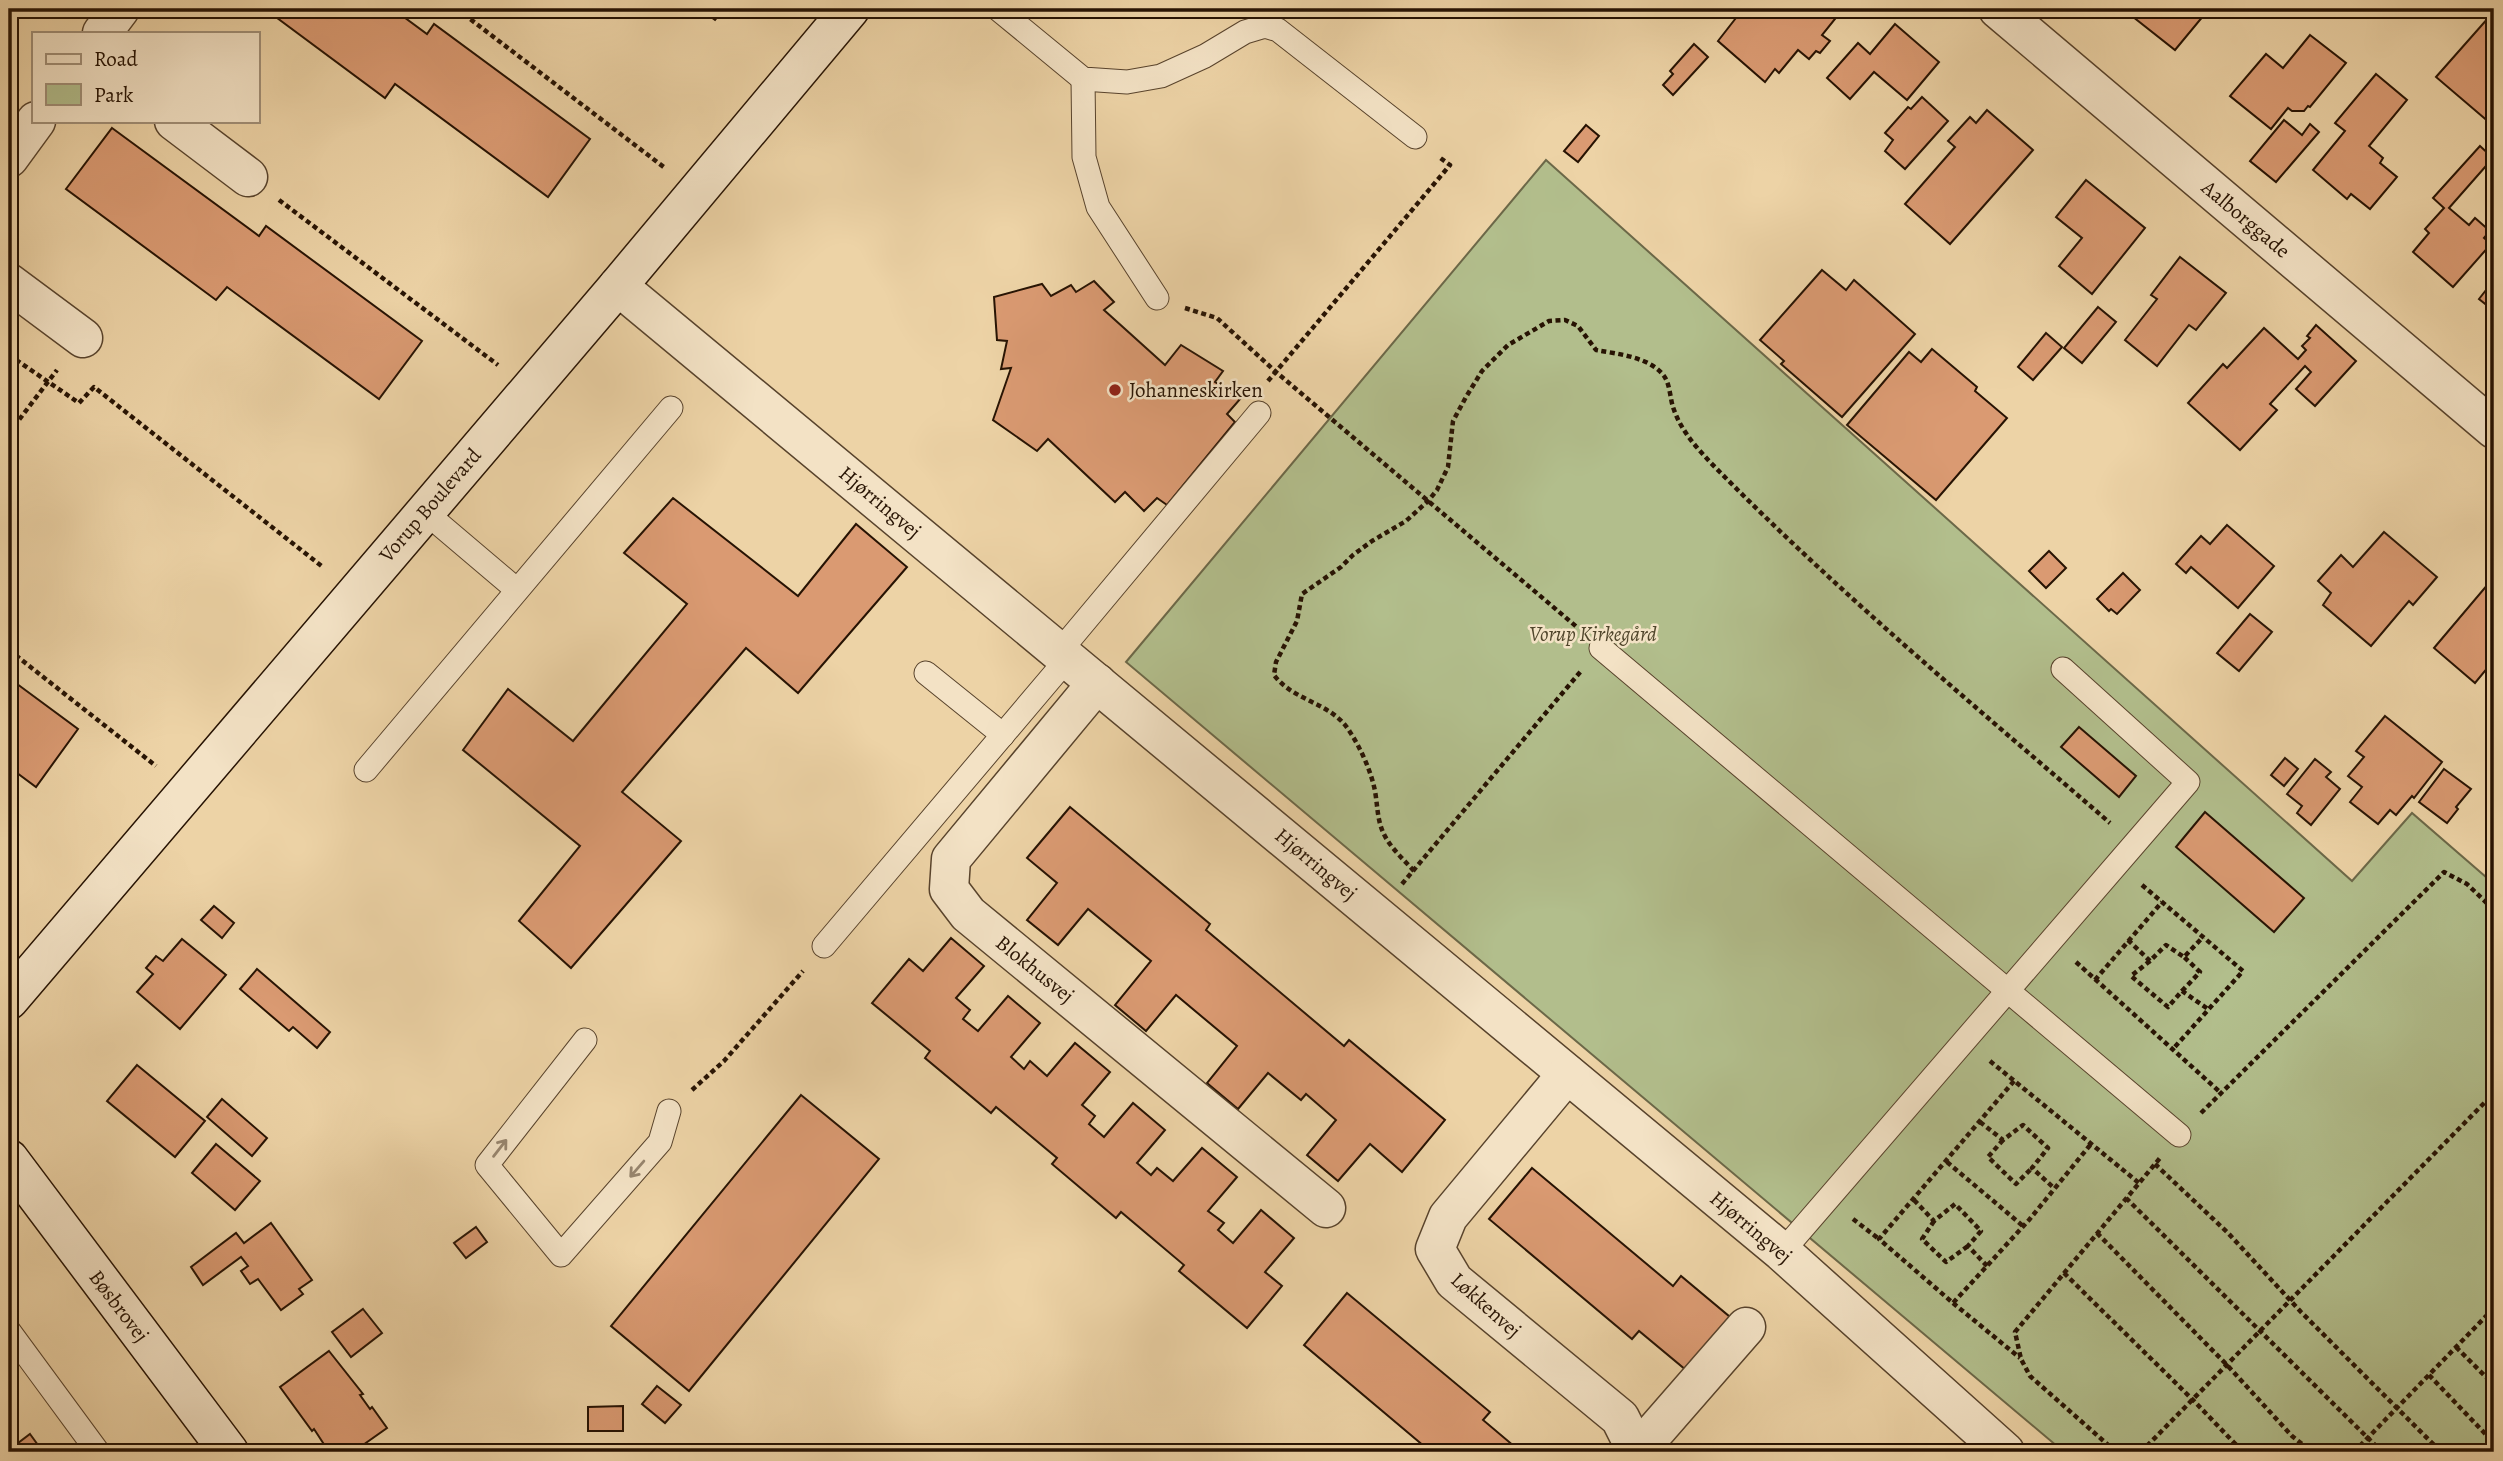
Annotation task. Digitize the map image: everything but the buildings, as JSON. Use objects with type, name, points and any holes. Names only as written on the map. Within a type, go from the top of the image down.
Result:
[{"type":"street","points":[[103,32],[120,9]]},
{"type":"street","name":"Vorup Boulevard","points":[[9,1000],[618,286],[850,9]]},
{"type":"street","name":"Aalborggade","points":[[1998,9],[2494,429]]},
{"type":"street","points":[[9,158],[35,122]]},
{"type":"street","points":[[174,122],[248,177]]},
{"type":"street","points":[[9,283],[83,338]]},
{"type":"street","name":"Hjørringvej","points":[[618,286],[1782,1252],[2005,1452]]},
{"type":"street","name":"Blokhusvej","points":[[1097,683],[951,859],[949,889],[968,914],[1326,1208]]},
{"type":"street","name":"Løkkenvej","points":[[1567,1074],[1448,1217],[1435,1249],[1454,1281],[1620,1418],[1637,1452],[1746,1327]]},
{"type":"street","name":"Bøsbrovej","points":[[9,1159],[219,1449]]},
{"type":"lane","points":[[998,9],[1083,79],[1127,82],[1161,76],[1205,56],[1245,32],[1265,26],[1278,30],[1415,137]]},
{"type":"lane","points":[[1083,79],[1084,157],[1098,207],[1157,298]]},
{"type":"lane","points":[[366,770],[671,408]]},
{"type":"lane","points":[[824,946],[1003,735],[1064,654],[1259,413]]},
{"type":"lane","points":[[425,512],[517,590]]},
{"type":"lane","points":[[1601,648],[2179,1135]]},
{"type":"lane","points":[[1782,1252],[2188,782],[2063,669]]},
{"type":"lane","points":[[926,673],[1003,735]]},
{"type":"lane","points":[[585,1040],[487,1166],[561,1255],[660,1142],[669,1111]]},
{"type":"lane","points":[[9,1331],[97,1452]]},
{"type":"path","points":[[457,9],[696,192]]},
{"type":"path","points":[[1264,386],[1450,165],[1415,137]]},
{"type":"path","points":[[248,177],[530,389]]},
{"type":"path","points":[[1157,298],[1217,318],[1276,372],[1601,648],[1377,915]]},
{"type":"path","points":[[1414,871],[1386,838],[1377,817],[1374,789],[1363,756],[1349,729],[1320,705],[1283,687],[1274,675],[1276,662],[1297,621],[1302,594],[1372,541],[1406,521],[1429,501],[1437,490],[1448,467],[1453,421],[1482,371],[1508,345],[1549,321],[1565,320],[1578,326],[1596,350],[1621,354],[1650,364],[1665,377],[1673,408],[1684,433],[1710,462],[1833,581],[2134,845]]},
{"type":"path","points":[[9,433],[83,338]]},
{"type":"path","points":[[9,355],[79,403],[94,387],[355,592]]},
{"type":"path","points":[[9,650],[187,790]]},
{"type":"path","points":[[2118,864],[2243,971],[2173,1049]]},
{"type":"path","points":[[2116,1452],[2030,1376],[2021,1359],[2015,1332],[2179,1135],[2444,872],[2467,884],[2494,910]]},
{"type":"path","points":[[2095,979],[2162,902]]},
{"type":"path","points":[[2184,957],[2203,937]]},
{"type":"path","points":[[2052,940],[2221,1093]]},
{"type":"path","points":[[2128,940],[2150,961]]},
{"type":"path","points":[[2166,945],[2200,972],[2168,1007],[2131,976],[2150,961],[2166,945]]},
{"type":"path","points":[[669,1111],[724,1061],[824,946]]},
{"type":"path","points":[[2182,991],[2208,1009]]},
{"type":"path","points":[[1965,1040],[2139,1183]]},
{"type":"path","points":[[2014,1081],[1879,1239],[2021,1359]]},
{"type":"path","points":[[2141,1452],[2494,1093]]},
{"type":"path","points":[[1980,1122],[2003,1140]]},
{"type":"path","points":[[2023,1125],[2048,1148],[2016,1184],[1988,1157],[2003,1140],[2023,1125]]},
{"type":"path","points":[[1953,1303],[2023,1226],[2091,1144]]},
{"type":"path","points":[[1947,1162],[2023,1226]]},
{"type":"path","points":[[2155,1164],[2228,1233],[2290,1300],[2441,1452]]},
{"type":"path","points":[[2032,1168],[2054,1188]]},
{"type":"path","points":[[2126,1198],[2382,1452]]},
{"type":"path","points":[[1914,1200],[1934,1220]]},
{"type":"path","points":[[1955,1204],[1981,1231],[1968,1247],[1946,1262],[1922,1239],[1934,1220],[1955,1204]]},
{"type":"path","points":[[2097,1233],[2227,1365],[2292,1436],[2312,1452]]},
{"type":"path","points":[[1968,1247],[1987,1266]]},
{"type":"path","points":[[2064,1273],[2243,1452]]},
{"type":"path","points":[[2354,1452],[2494,1308]]},
{"type":"path","points":[[2456,1347],[2494,1385]]},
{"type":"path","points":[[2429,1375],[2494,1443]]},
{"type":"green space","name":"Vorup Kirkegård","points":[[1546,160],[2352,881],[2412,813],[2494,884],[2494,1452],[2064,1452],[1126,662]]},
{"type":"place","name":"Johanneskirken","points":[[1115,390]]}]
